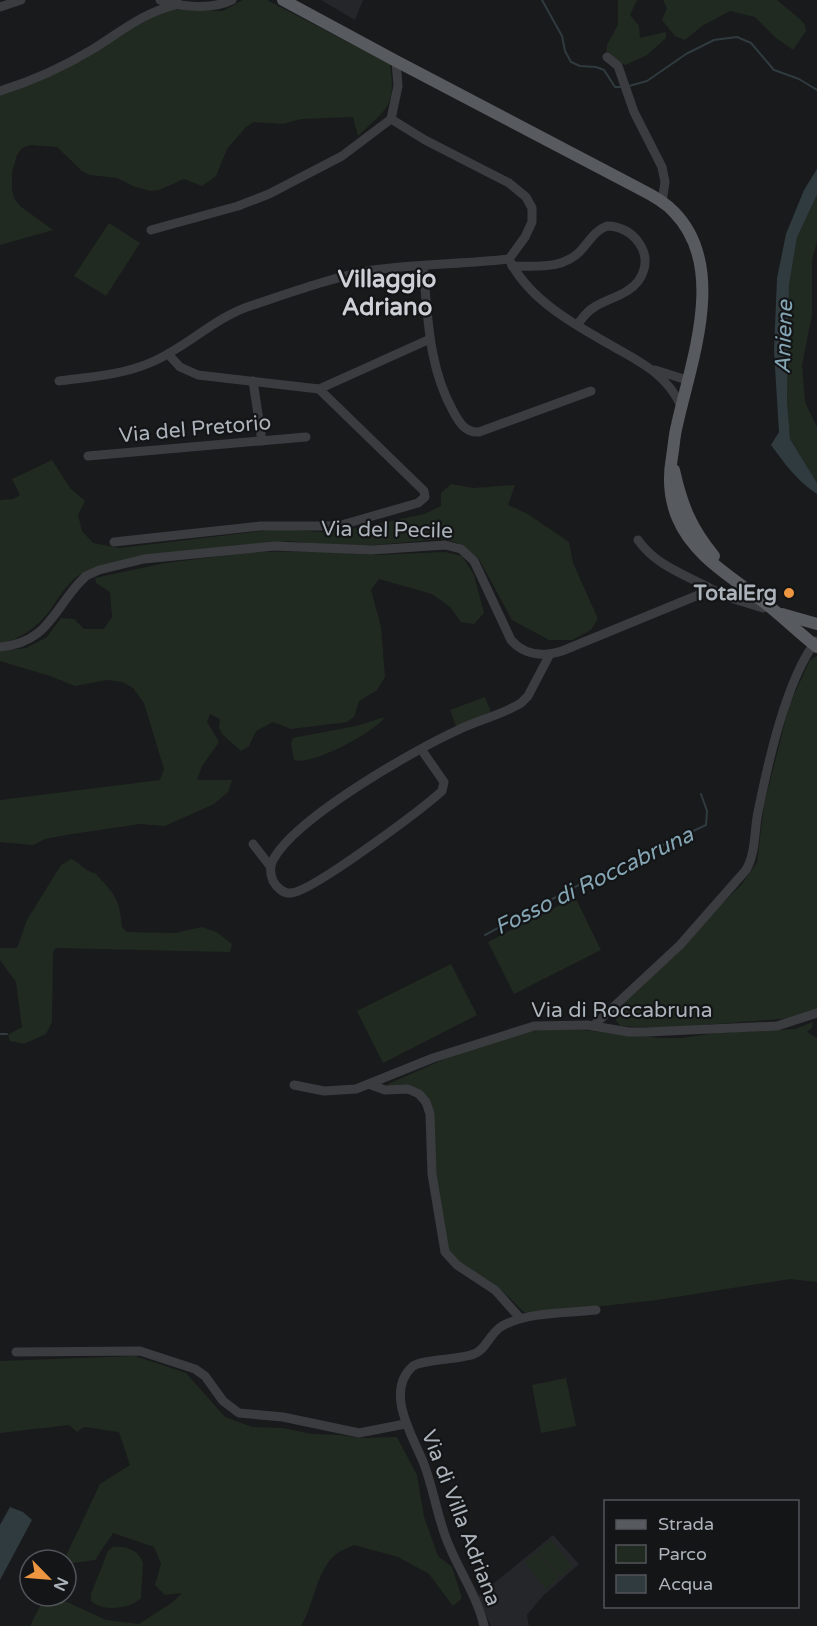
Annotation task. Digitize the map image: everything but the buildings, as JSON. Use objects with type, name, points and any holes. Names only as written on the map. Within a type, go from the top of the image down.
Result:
[{"type":"main road","points":[[284,0],[640,189],[662,202],[676,214],[688,231],[698,253],[702,272],[701,315],[668,476],[680,524],[698,550],[816,644]]},
{"type":"main road","points":[[771,608],[817,624]]},
{"type":"street","points":[[0,7],[21,0]]},
{"type":"street","points":[[160,0],[179,4],[216,5],[232,0]]},
{"type":"street","points":[[0,91],[78,57],[150,12],[179,4]]},
{"type":"street","points":[[607,57],[617,64],[634,112],[663,170],[665,186],[662,202]]},
{"type":"street","points":[[151,230],[238,206],[342,156],[391,118],[398,86],[396,61]]},
{"type":"street","points":[[391,118],[424,140],[509,183],[526,197],[532,208],[532,222],[511,262]]},
{"type":"street","points":[[58,381],[128,370],[151,363],[222,318],[251,305],[360,273],[423,266],[511,262],[547,266],[562,264],[575,256],[598,230],[607,226],[622,229],[634,236],[644,254],[645,266],[641,277],[627,291],[592,308],[577,325]]},
{"type":"street","points":[[511,262],[525,284],[577,325],[653,369],[687,380]]},
{"type":"street","points":[[423,266],[430,339],[435,365],[444,392],[458,419],[470,432],[479,432],[591,391]]},
{"type":"street","points":[[168,354],[180,367],[195,374],[320,389],[430,339]]},
{"type":"street","points":[[653,369],[671,387],[681,405]]},
{"type":"street","points":[[253,381],[262,441]]},
{"type":"street","name":"Via del Pecile","points":[[114,542],[261,525],[338,526],[418,503],[425,497],[424,491],[320,389]]},
{"type":"street","name":"Via del Pretorio","points":[[88,456],[306,437]]},
{"type":"street","points":[[638,540],[661,564],[720,594]]},
{"type":"street","name":"Via del Pecile","points":[[0,647],[20,643],[40,633],[86,576],[99,570],[159,557],[275,546],[372,550],[436,545],[456,547],[470,557],[513,643],[534,654],[550,654],[572,647],[708,591],[753,606],[771,608]]},
{"type":"street","points":[[593,1026],[677,948],[748,868],[761,799],[776,738],[791,692],[816,644]]},
{"type":"street","points":[[270,866],[281,849],[307,824],[357,788],[421,748],[521,703],[529,694],[550,654]]},
{"type":"street","points":[[253,844],[270,866],[272,878],[279,888],[291,893],[298,891],[362,852],[444,789],[445,784],[421,748]]},
{"type":"street","name":"Via di Roccabruna","points":[[294,1085],[335,1092],[350,1091],[433,1058],[516,1030],[548,1024],[593,1026],[640,1032],[771,1026],[788,1024],[817,1013]]},
{"type":"street","points":[[371,1084],[385,1090],[408,1089],[418,1093],[426,1101],[430,1114],[432,1174],[445,1252],[457,1265],[494,1288],[520,1318],[596,1310]]},
{"type":"street","name":"Via di Villa Adriana","points":[[484,1626],[446,1538],[424,1464],[405,1424],[401,1391],[405,1377],[412,1366],[420,1362],[443,1361],[476,1353],[493,1333],[520,1318]]},
{"type":"street","points":[[16,1352],[123,1350],[143,1352],[195,1368],[205,1376],[223,1401],[239,1413],[283,1417],[359,1433],[405,1424]]},
{"type":"shaded area","points":[[321,0],[363,0],[355,20]]},
{"type":"shaded area","points":[[553,1535],[579,1564],[543,1596],[527,1615],[529,1626],[491,1626],[477,1597]]},
{"type":"green space","points":[[243,0],[267,0],[390,64],[392,89],[388,105],[383,112],[358,136],[353,117],[301,119],[283,124],[254,122],[246,127],[227,149],[216,176],[202,186],[184,179],[159,190],[150,191],[117,178],[90,175],[82,171],[57,147],[30,145],[22,148],[17,155],[12,172],[14,198],[20,206],[53,230],[0,245],[0,94],[149,15],[176,9],[223,11]]},
{"type":"green space","points":[[618,0],[637,0],[630,15],[639,26],[640,38],[666,32],[666,38],[647,55],[625,65],[606,55],[607,45],[618,25]]},
{"type":"green space","points":[[663,0],[777,0],[801,20],[806,31],[793,50],[776,38],[755,17],[730,11],[702,26],[685,40],[675,36],[662,20],[667,8]]},
{"type":"green space","points":[[817,195],[817,242],[812,260],[812,315],[802,365],[805,402],[817,427],[817,483],[790,439],[787,401],[789,285],[797,236]]},
{"type":"green space","points":[[109,223],[140,243],[106,296],[74,276]]},
{"type":"green space","points":[[52,460],[70,488],[85,501],[78,515],[82,531],[93,543],[119,548],[279,529],[322,532],[364,527],[424,514],[441,506],[441,493],[451,484],[473,488],[515,485],[508,505],[526,513],[569,542],[573,563],[598,619],[591,630],[572,640],[549,640],[512,620],[479,559],[458,543],[442,539],[364,546],[290,541],[231,546],[95,567],[74,579],[43,619],[32,629],[0,644],[0,500],[13,499],[20,495],[12,479]]},
{"type":"green space","points":[[321,551],[375,555],[445,552],[462,556],[474,575],[484,613],[474,624],[461,622],[450,607],[432,594],[379,579],[371,590],[381,627],[385,677],[377,690],[359,701],[354,717],[347,722],[291,729],[273,722],[256,731],[249,746],[241,751],[222,734],[219,728],[220,719],[210,714],[207,722],[219,742],[202,766],[197,780],[232,780],[228,792],[214,804],[165,826],[140,824],[45,839],[33,845],[0,842],[0,800],[160,780],[164,769],[144,703],[133,688],[122,682],[107,680],[75,686],[0,661],[0,651],[26,648],[47,637],[61,618],[74,619],[84,629],[104,629],[112,617],[110,592],[96,583],[95,578],[165,563],[254,552]]},
{"type":"green space","points":[[817,656],[817,1009],[792,1018],[781,1019],[664,1028],[621,1026],[616,1018],[617,1011],[622,1004],[742,884],[757,862],[764,805],[789,706],[810,660]]},
{"type":"green space","points":[[485,697],[491,712],[456,726],[450,710]]},
{"type":"green space","points":[[385,717],[369,731],[342,747],[314,758],[294,760],[291,744],[293,738],[356,726]]},
{"type":"green space","points":[[71,859],[95,873],[111,892],[120,909],[122,927],[127,932],[175,933],[202,927],[216,932],[232,944],[230,952],[56,948],[53,952],[52,1022],[46,1034],[24,1044],[10,1041],[8,1035],[22,1027],[16,982],[0,960],[0,948],[17,948],[27,920],[61,865]]},
{"type":"green space","points":[[575,897],[601,950],[514,994],[488,942]]},
{"type":"green space","points":[[451,964],[477,1015],[383,1063],[357,1011]]},
{"type":"green space","points":[[813,1022],[812,1028],[807,1032],[817,1038],[817,1282],[790,1279],[657,1300],[530,1314],[524,1312],[497,1286],[454,1258],[448,1249],[436,1174],[433,1114],[421,1091],[386,1085],[456,1054],[530,1031],[562,1028],[682,1038],[716,1033],[795,1029]]},
{"type":"green space","points":[[135,1356],[186,1373],[225,1417],[252,1427],[283,1428],[312,1434],[359,1438],[397,1437],[417,1475],[424,1517],[438,1556],[452,1567],[462,1598],[453,1606],[429,1574],[398,1557],[354,1545],[338,1553],[327,1564],[301,1626],[30,1626],[39,1608],[78,1607],[106,1620],[139,1624],[173,1602],[182,1593],[165,1595],[155,1585],[161,1564],[154,1547],[113,1533],[95,1560],[78,1562],[78,1548],[70,1548],[100,1484],[130,1465],[119,1432],[84,1427],[77,1432],[69,1425],[0,1433],[0,1361]]},
{"type":"green space","points":[[566,1378],[576,1426],[541,1433],[532,1385]]},
{"type":"green space","points":[[551,1540],[573,1567],[560,1577],[538,1551]]},
{"type":"green space","points":[[113,1547],[131,1550],[141,1559],[143,1563],[141,1598],[131,1605],[109,1608],[91,1601],[91,1594],[108,1551]]},
{"type":"green space","points":[[537,1552],[559,1578],[546,1589],[525,1562]]},
{"type":"water","name":"Aniene","points":[[817,169],[817,195],[797,237],[789,285],[787,401],[790,439],[817,483],[817,494],[797,478],[771,445],[779,432],[774,351],[777,278],[786,234],[804,190]]},
{"type":"water","points":[[10,1507],[23,1512],[32,1520],[0,1580],[0,1525]]},
{"type":"waterway","points":[[542,0],[562,36],[565,51],[571,62],[604,70],[615,87],[623,87]]},
{"type":"waterway","points":[[629,86],[647,81],[686,54],[714,40],[737,37],[751,43],[774,70],[799,79],[817,90]]},
{"type":"waterway","name":"Fosso di Roccabruna","points":[[485,935],[590,879],[706,825],[707,811],[701,794]]},
{"type":"waterway","name":"Fosso di Roccabruna","points":[[0,1034],[7,1034]]},
{"type":"place","name":"TotalErg","points":[[789,593]]},
{"type":"district","name":"Villaggio Adriano","points":[[387,293]]}]
